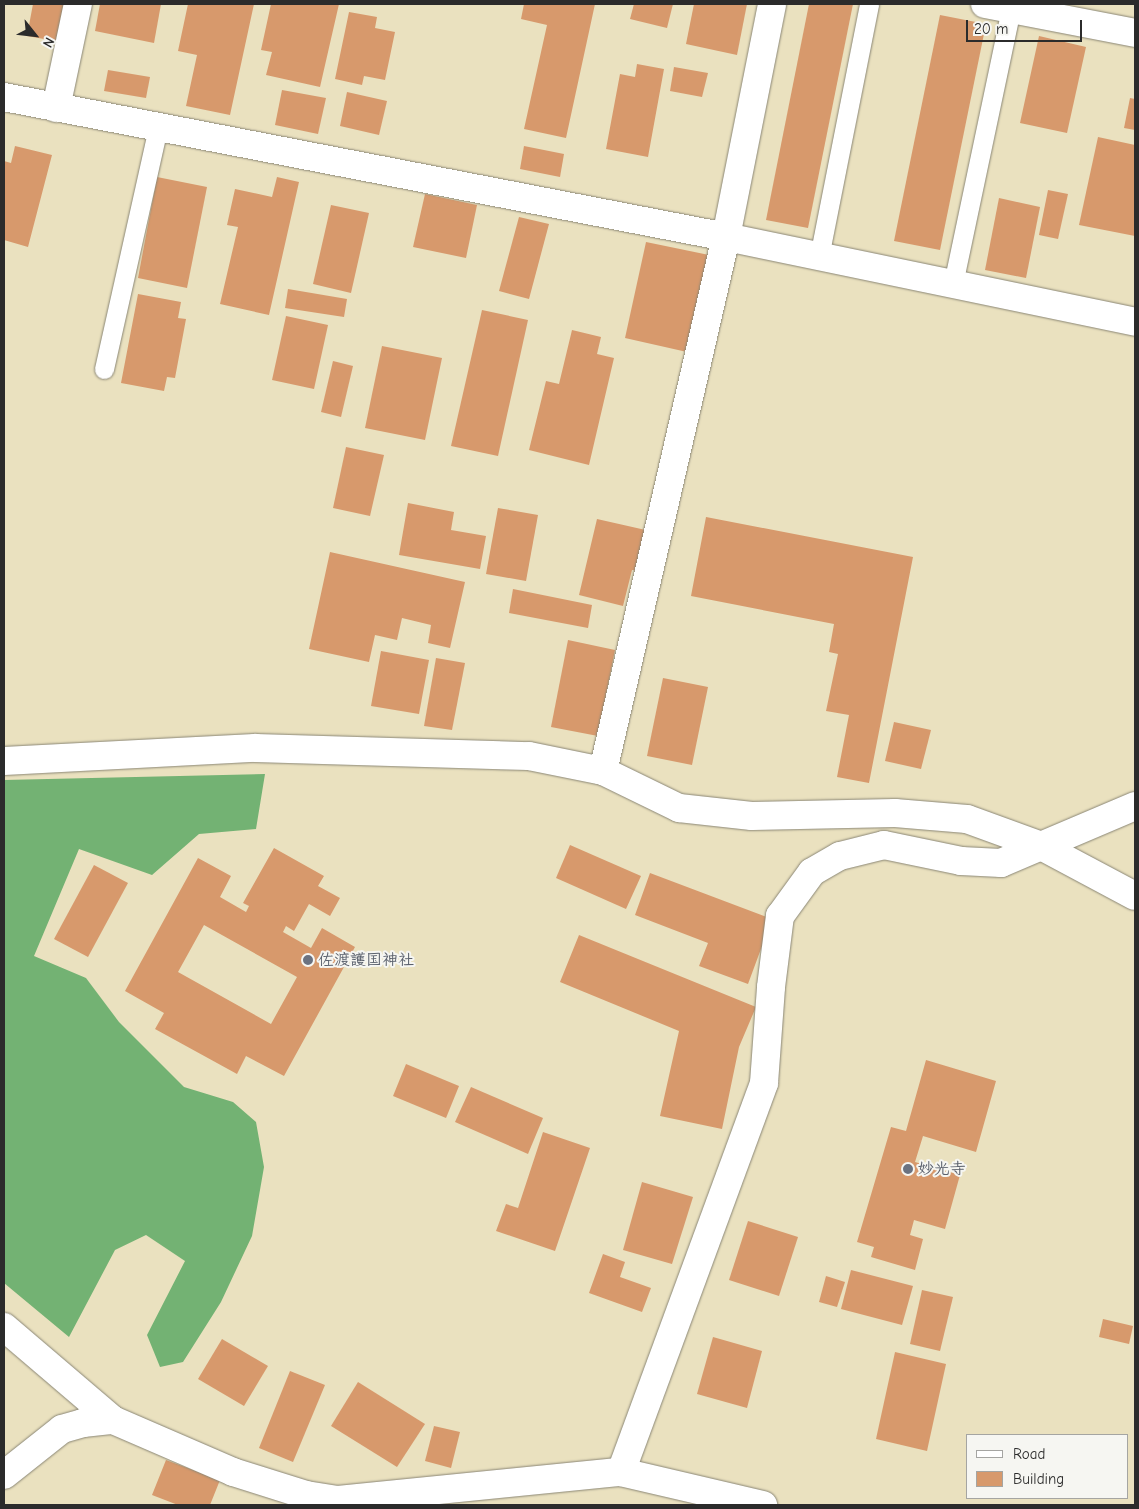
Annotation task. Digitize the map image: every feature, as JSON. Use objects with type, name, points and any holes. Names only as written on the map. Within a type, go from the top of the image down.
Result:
[{"type":"street","points":[[56,108],[78,4]]},
{"type":"street","points":[[603,771],[726,237],[772,4]]},
{"type":"street","points":[[1014,7],[1135,32]]},
{"type":"street","points":[[4,97],[726,237],[1135,322]]},
{"type":"street","points":[[4,761],[255,748],[529,756],[603,771],[679,808],[752,816],[895,813],[967,819],[1041,846],[1135,896]]},
{"type":"street","points":[[621,1472],[764,1083],[771,987],[780,916],[812,872],[840,856],[884,846],[961,860],[1002,863],[1135,806]]},
{"type":"street","points":[[4,1327],[113,1420],[233,1472],[306,1500],[338,1500],[621,1472],[763,1505]]},
{"type":"street","points":[[4,1475],[62,1429],[83,1423],[113,1420]]},
{"type":"lane","points":[[820,257],[869,4]]},
{"type":"lane","points":[[952,284],[1014,7]]},
{"type":"lane","points":[[104,369],[158,128]]},
{"type":"green space","points":[[265,774],[256,829],[199,834],[152,875],[79,849],[34,956],[86,978],[119,1022],[184,1087],[233,1102],[256,1122],[264,1167],[252,1236],[221,1302],[183,1362],[160,1367],[147,1335],[185,1261],[146,1235],[115,1250],[69,1337],[4,1283],[4,780]]},
{"type":"building","points":[[33,4],[68,4],[61,42],[27,36]]},
{"type":"building","points":[[100,4],[161,4],[154,43],[95,31]]},
{"type":"building","points":[[188,4],[254,4],[230,115],[186,106],[197,55],[178,51]]},
{"type":"building","points":[[271,4],[339,4],[320,87],[266,75],[272,52],[261,50]]},
{"type":"building","points":[[524,4],[595,4],[566,138],[524,129],[547,25],[521,19]]},
{"type":"building","points":[[634,4],[673,4],[667,28],[630,19]]},
{"type":"building","points":[[694,4],[747,4],[737,55],[686,44]]},
{"type":"building","points":[[809,4],[853,4],[808,228],[766,220]]},
{"type":"building","points":[[349,12],[377,17],[375,28],[395,32],[385,80],[364,76],[362,85],[335,79]]},
{"type":"building","points":[[940,15],[986,24],[940,250],[894,241]]},
{"type":"building","points":[[1039,36],[1086,47],[1067,133],[1020,123]]},
{"type":"building","points":[[637,64],[664,69],[648,157],[606,149],[620,74],[635,77]]},
{"type":"building","points":[[674,67],[708,73],[702,97],[670,91]]},
{"type":"building","points":[[108,70],[150,77],[146,98],[104,91]]},
{"type":"building","points":[[282,90],[326,98],[318,134],[275,125]]},
{"type":"building","points":[[347,92],[387,101],[379,135],[340,126]]},
{"type":"building","points":[[1130,98],[1135,99],[1135,130],[1124,128]]},
{"type":"building","points":[[1098,137],[1135,145],[1135,236],[1079,225]]},
{"type":"building","points":[[15,146],[52,155],[28,247],[4,240],[4,161],[11,163]]},
{"type":"building","points":[[524,146],[564,154],[560,177],[520,169]]},
{"type":"building","points":[[157,177],[207,187],[187,288],[138,278]]},
{"type":"building","points":[[277,177],[299,182],[269,315],[220,304],[238,227],[227,225],[235,189],[272,197]]},
{"type":"building","points":[[1048,190],[1068,194],[1058,239],[1039,235]]},
{"type":"building","points":[[425,194],[477,205],[466,258],[413,247]]},
{"type":"building","points":[[999,198],[1040,207],[1026,278],[985,270]]},
{"type":"building","points":[[331,205],[369,213],[351,293],[313,284]]},
{"type":"building","points":[[519,217],[549,224],[529,299],[499,291]]},
{"type":"building","points":[[646,242],[709,255],[687,352],[625,338]]},
{"type":"building","points":[[288,289],[347,299],[344,317],[285,308]]},
{"type":"building","points":[[138,294],[181,302],[178,318],[186,319],[175,378],[167,377],[164,391],[121,383]]},
{"type":"building","points":[[482,310],[528,320],[498,456],[451,446]]},
{"type":"building","points":[[286,316],[328,325],[314,389],[272,380]]},
{"type":"building","points":[[572,330],[601,337],[597,354],[614,358],[589,465],[529,450],[546,381],[559,384]]},
{"type":"building","points":[[382,346],[442,358],[425,440],[365,428]]},
{"type":"building","points":[[333,361],[353,366],[341,417],[321,412]]},
{"type":"building","points":[[346,447],[384,455],[370,516],[333,508]]},
{"type":"building","points":[[408,503],[454,512],[451,530],[486,536],[480,569],[399,555]]},
{"type":"building","points":[[498,508],[538,515],[526,581],[486,574]]},
{"type":"building","points":[[706,517],[913,557],[869,783],[837,777],[849,715],[826,711],[838,654],[829,652],[834,624],[691,596]]},
{"type":"building","points":[[597,519],[650,531],[641,571],[632,570],[623,606],[579,595]]},
{"type":"building","points":[[330,552],[465,582],[450,648],[428,643],[431,625],[402,618],[397,640],[375,635],[369,662],[309,649]]},
{"type":"building","points":[[513,589],[592,605],[588,628],[509,613]]},
{"type":"building","points":[[568,640],[615,650],[598,736],[551,727]]},
{"type":"building","points":[[381,651],[429,660],[419,714],[371,706]]},
{"type":"building","points":[[436,658],[465,663],[452,730],[424,726]]},
{"type":"building","points":[[663,678],[708,687],[692,765],[647,756]]},
{"type":"building","points":[[894,722],[931,730],[921,769],[885,761]]},
{"type":"building","points":[[570,845],[641,876],[626,909],[556,878]]},
{"type":"building","name":"佐渡護国神社","points":[[274,848],[324,876],[318,886],[340,898],[330,916],[309,904],[294,931],[286,926],[283,932],[311,948],[322,928],[355,947],[284,1076],[246,1056],[237,1074],[155,1029],[164,1013],[125,991],[198,858],[231,876],[220,897],[246,912],[249,906],[243,903]],"holes":[[[204,925],[297,977],[271,1024],[178,972]]]},
{"type":"building","points":[[94,865],[128,883],[88,957],[54,939]]},
{"type":"building","points":[[650,873],[772,919],[748,984],[699,966],[708,943],[635,915]]},
{"type":"building","points":[[579,935],[756,1007],[739,1047],[722,1129],[660,1116],[679,1031],[560,982]]},
{"type":"building","name":"妙光寺","points":[[926,1060],[996,1081],[976,1152],[923,1136],[915,1162],[960,1175],[945,1229],[914,1220],[910,1235],[923,1239],[915,1270],[871,1257],[874,1247],[857,1242],[891,1127],[906,1131]]},
{"type":"building","points":[[406,1064],[459,1086],[446,1118],[393,1096]]},
{"type":"building","points":[[471,1087],[543,1118],[528,1154],[455,1122]]},
{"type":"building","points":[[543,1132],[590,1148],[555,1251],[496,1231],[506,1204],[518,1208]]},
{"type":"building","points":[[642,1182],[693,1197],[672,1264],[623,1250]]},
{"type":"building","points":[[748,1221],[798,1237],[779,1296],[729,1280]]},
{"type":"building","points":[[603,1254],[625,1262],[620,1277],[651,1288],[642,1312],[589,1293]]},
{"type":"building","points":[[851,1270],[913,1286],[902,1325],[841,1309]]},
{"type":"building","points":[[826,1276],[845,1282],[837,1307],[819,1302]]},
{"type":"building","points":[[922,1290],[953,1297],[940,1351],[910,1344]]},
{"type":"building","points":[[1103,1319],[1133,1326],[1129,1344],[1099,1337]]},
{"type":"building","points":[[713,1337],[762,1351],[747,1408],[697,1394]]},
{"type":"building","points":[[222,1339],[268,1366],[244,1406],[198,1379]]},
{"type":"building","points":[[895,1352],[946,1364],[927,1451],[876,1439]]},
{"type":"building","points":[[290,1371],[325,1385],[293,1462],[259,1448]]},
{"type":"building","points":[[358,1382],[425,1424],[397,1467],[331,1426]]},
{"type":"building","points":[[434,1426],[460,1432],[451,1468],[425,1461]]},
{"type":"building","points":[[166,1460],[220,1480],[210,1505],[178,1505],[152,1495]]},
{"type":"place","name":"佐渡護国神社","points":[[308,960]]},
{"type":"place","name":"妙光寺","points":[[908,1169]]}]
